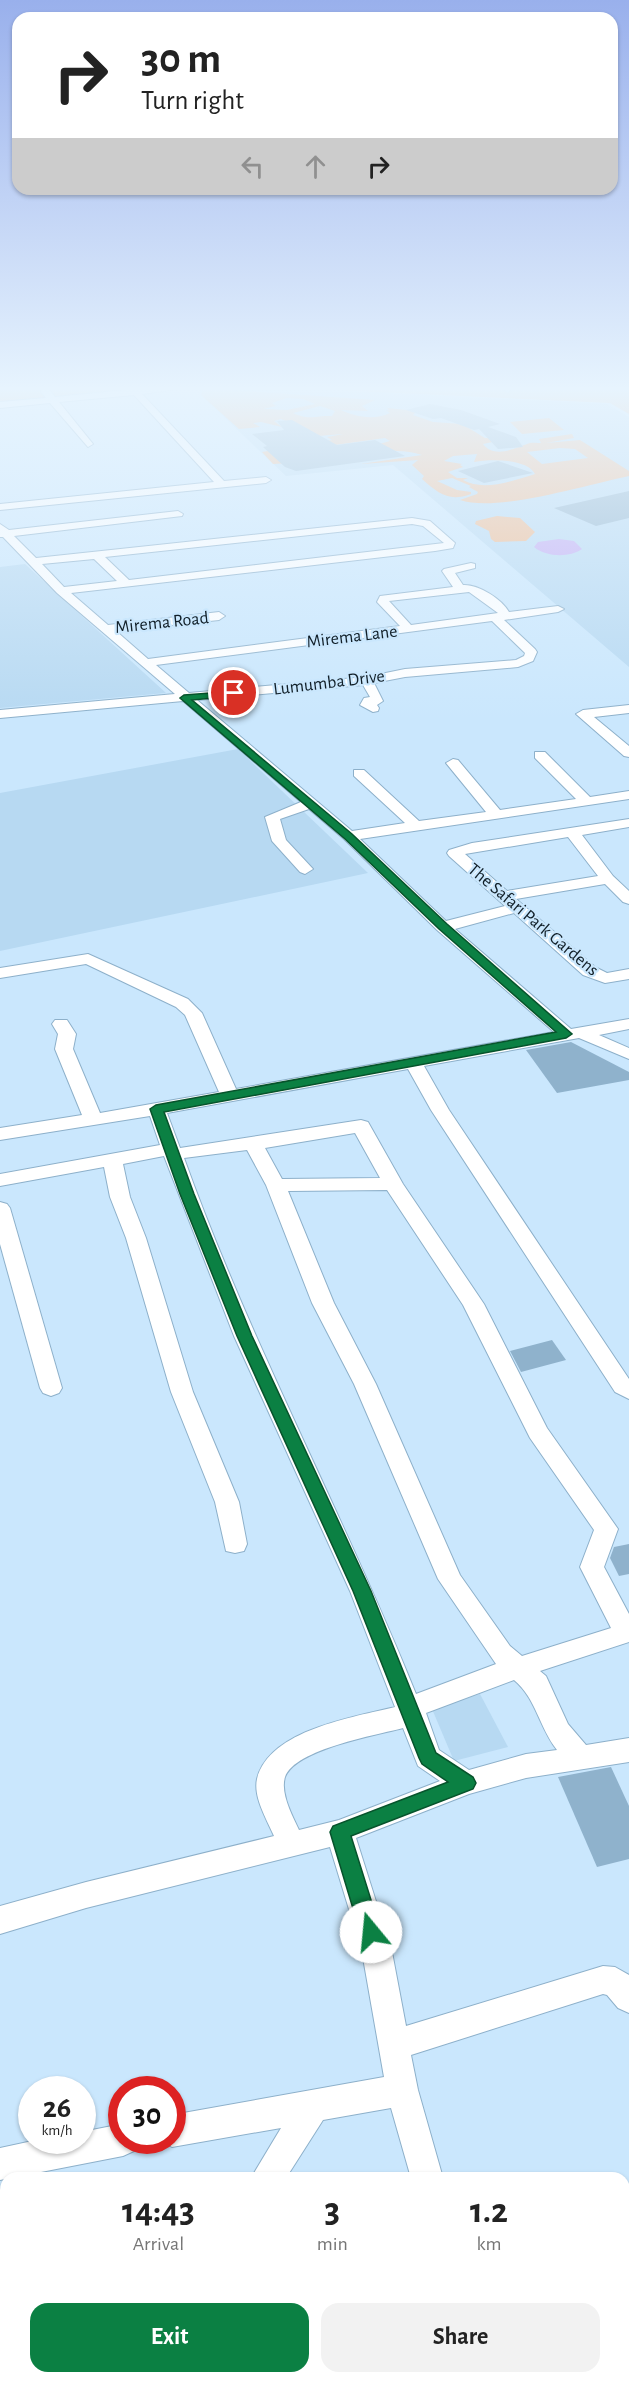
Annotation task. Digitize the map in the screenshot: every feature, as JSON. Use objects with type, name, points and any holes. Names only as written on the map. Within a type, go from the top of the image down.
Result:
[{"type":"street","points":[[0,507],[94,497]]},
{"type":"street","points":[[2,531],[178,514]]},
{"type":"street","points":[[32,562],[96,555],[154,557],[213,542],[349,527],[423,522],[450,543],[442,547],[62,591]]},
{"type":"street","points":[[349,527],[378,554]]},
{"type":"street","name":"Mirema Road","points":[[2,531],[62,591],[184,698],[349,836],[443,927],[572,1033],[629,1054]]},
{"type":"street","points":[[279,535],[308,563]]},
{"type":"street","points":[[213,542],[240,571]]},
{"type":"street","points":[[96,555],[127,584]]},
{"type":"street","points":[[154,557],[173,579]]},
{"type":"street","points":[[460,589],[447,572],[471,566]]},
{"type":"street","points":[[409,629],[383,602],[384,598],[471,588],[480,592],[504,611],[500,617]]},
{"type":"street","name":"Mirema Lane","points":[[146,663],[558,609]]},
{"type":"street","name":"Mirema Road","points":[[106,629],[219,616]]},
{"type":"street","name":"Lumumba Drive","points":[[0,714],[366,681],[405,673],[518,663],[529,658],[531,652],[500,617]]},
{"type":"street","points":[[366,681],[376,695],[377,701],[369,701],[366,705],[372,708]]},
{"type":"street","points":[[627,703],[584,714],[629,753]]},
{"type":"street","points":[[540,755],[586,801]]},
{"type":"street","points":[[453,763],[497,815]]},
{"type":"street","points":[[359,773],[416,826]]},
{"type":"street","points":[[349,836],[629,795]]},
{"type":"street","points":[[305,869],[279,841],[272,817],[310,804]]},
{"type":"street","name":"The Safari Park Gardens","points":[[629,823],[456,851],[456,857],[596,975],[605,978],[629,974]]},
{"type":"street","points":[[573,833],[608,879],[629,899]]},
{"type":"street","points":[[443,927],[511,902],[608,879]]},
{"type":"street","points":[[0,973],[88,959],[182,1003],[193,1013],[230,1096]]},
{"type":"street","points":[[62,1024],[67,1034],[64,1048],[93,1119]]},
{"type":"street","points":[[0,1134],[156,1109],[629,1024]]},
{"type":"street","points":[[413,1062],[440,1110],[623,1387],[629,1392]]},
{"type":"street","points":[[156,1109],[187,1194],[245,1336],[362,1591],[411,1710],[428,1758],[466,1783]]},
{"type":"street","points":[[0,1180],[112,1159],[253,1143],[362,1126],[393,1184],[473,1304],[538,1432],[606,1529],[592,1567],[626,1633],[519,1667],[411,1710],[312,1742],[286,1756],[276,1767],[271,1779],[271,1790],[291,1844]]},
{"type":"street","points":[[253,1143],[276,1185],[323,1303],[366,1384],[450,1579],[501,1653],[537,1684],[558,1731],[581,1760]]},
{"type":"street","points":[[112,1159],[120,1197],[136,1238],[182,1392],[226,1502],[235,1544]]},
{"type":"street","points":[[276,1185],[393,1184]]},
{"type":"street","points":[[0,1208],[51,1388]]},
{"type":"street","points":[[0,1920],[78,1897],[340,1832],[466,1783],[526,1766],[581,1760],[629,1750]]},
{"type":"street","points":[[340,1832],[377,1952],[402,2090],[425,2172]]},
{"type":"street","points":[[395,2045],[603,1980],[624,1985]]},
{"type":"street","points":[[186,2128],[402,2090]]},
{"type":"street","points":[[271,2172],[315,2104]]},
{"type":"street","points":[[0,2164],[108,2143]]},
{"type":"shaded area","points":[[431,497],[629,497],[629,667]]},
{"type":"shaded area","points":[[468,497],[536,497],[496,503],[460,500]]},
{"type":"shaded area","points":[[497,516],[520,518],[535,532],[526,541],[495,542],[491,539],[489,531],[475,524],[476,521]]},
{"type":"shaded area","points":[[559,539],[574,541],[582,549],[571,554],[558,555],[545,553],[534,547],[538,542]]},
{"type":"shaded area","points":[[25,564],[166,693],[0,708],[0,567]]},
{"type":"shaded area","points":[[238,749],[368,873],[0,951],[0,793]]},
{"type":"shaded area","points":[[480,1694],[508,1747],[454,1761],[432,1709]]},
{"type":"building","points":[[602,497],[629,497],[629,518],[596,526],[554,508]]},
{"type":"building","points":[[571,1042],[629,1072],[629,1080],[557,1093],[526,1050]]},
{"type":"building","points":[[552,1340],[566,1360],[521,1372],[510,1351]]},
{"type":"building","points":[[629,1544],[629,1574],[619,1576],[610,1558],[614,1547]]},
{"type":"building","points":[[611,1767],[629,1806],[629,1859],[597,1867],[558,1777]]},
{"type":"route","points":[[234,693],[184,698],[349,836],[443,927],[566,1034],[156,1109],[187,1194],[245,1336],[362,1591],[413,1714],[428,1758],[466,1783],[340,1832],[371,1932]]}]
